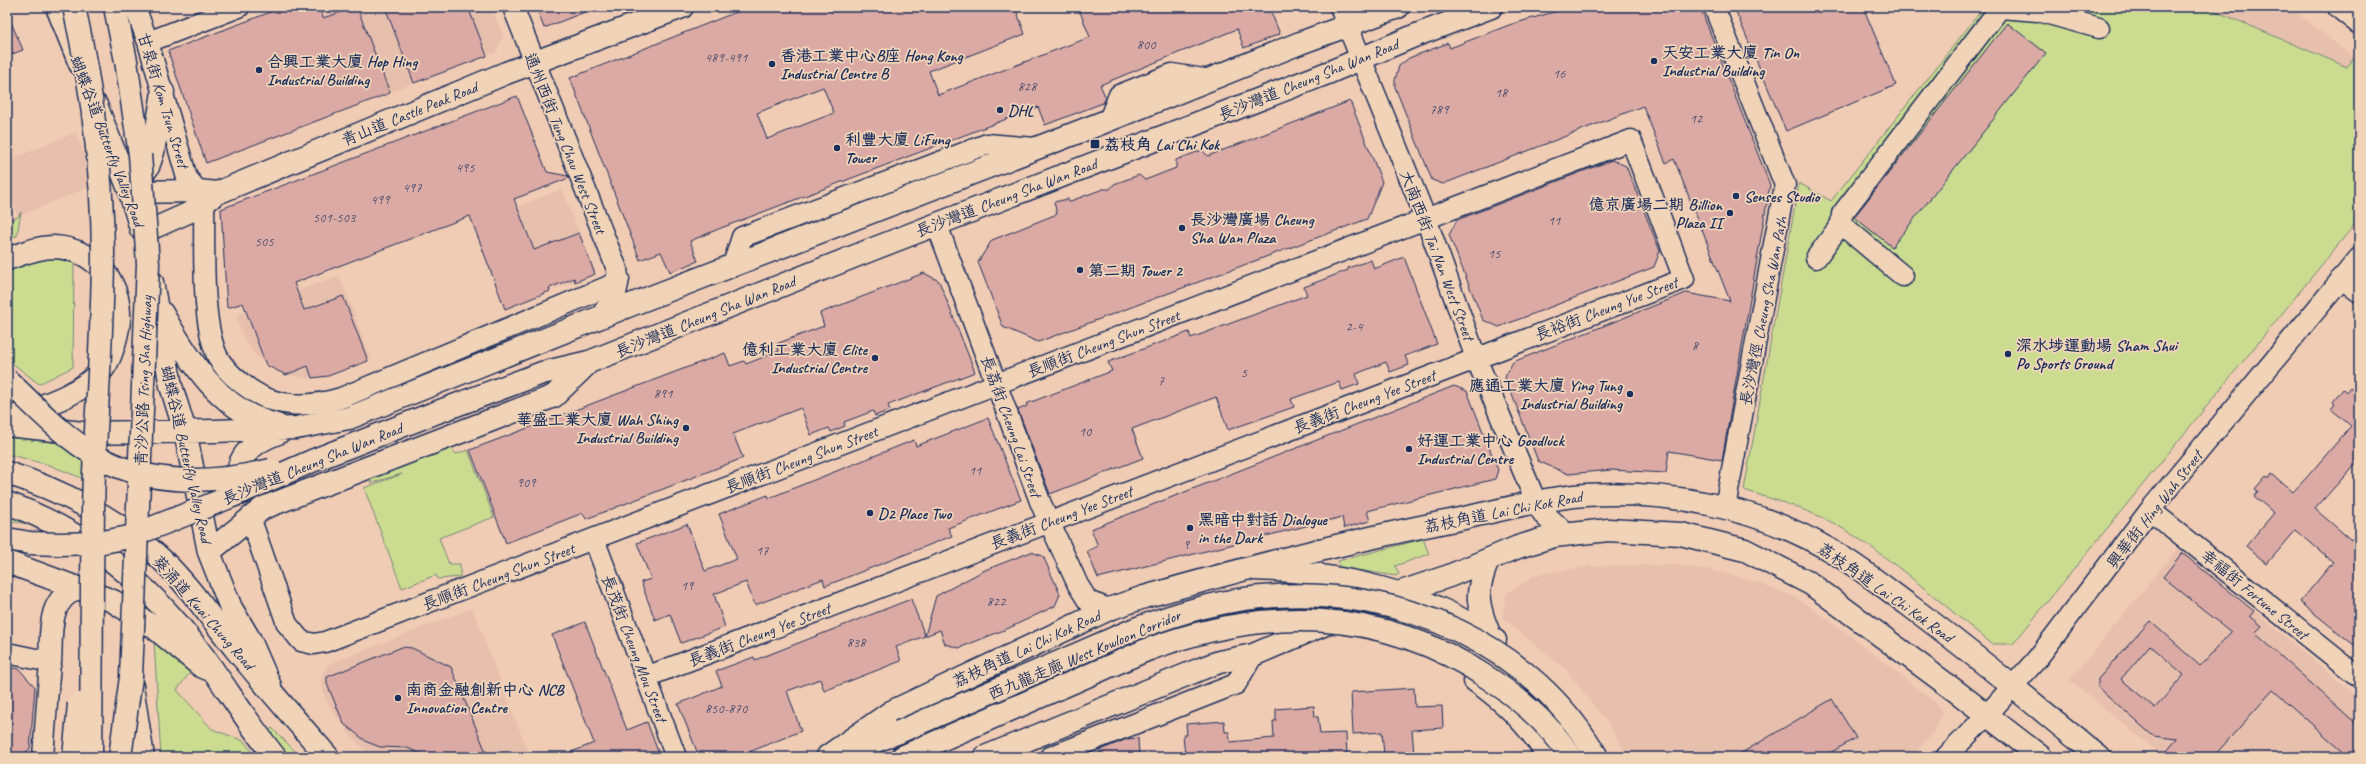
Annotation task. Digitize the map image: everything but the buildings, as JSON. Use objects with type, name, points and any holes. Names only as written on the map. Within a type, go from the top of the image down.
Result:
[{"type":"main road","name":"蝴蝶谷道 Butterfly Valley Road","points":[[57,7],[130,192],[143,233],[171,386],[185,431],[210,552],[231,608],[250,640],[271,689]]},
{"type":"main road","points":[[74,7],[86,62],[96,130],[102,235],[101,335],[92,564],[91,757]]},
{"type":"main road","name":"青沙公路 Tsing Sha Highway","points":[[115,7],[126,60],[140,155],[148,264],[131,677],[120,757]]},
{"type":"main road","name":"青山道 Castle Peak Road","points":[[206,196],[534,62],[682,7]]},
{"type":"main road","name":"長沙灣道 Cheung Sha Wan Road","points":[[7,539],[30,543],[59,544],[98,543],[129,537],[224,500],[312,460],[542,372],[589,362],[744,299],[937,225],[1491,7]]},
{"type":"main road","points":[[2339,7],[2359,23]]},
{"type":"main road","name":"長沙灣道 Cheung Sha Wan Road","points":[[7,425],[83,433],[185,431],[296,428],[349,418],[602,316],[1210,80],[1344,16],[1395,8]]},
{"type":"main road","points":[[130,192],[148,167],[163,92]]},
{"type":"main road","points":[[130,192],[206,196]]},
{"type":"main road","points":[[7,260],[39,249],[52,247],[86,256],[96,263],[112,283],[119,308],[114,347],[101,371],[85,385],[63,398],[7,418]]},
{"type":"main road","points":[[602,316],[614,298],[618,279]]},
{"type":"main road","points":[[155,300],[198,369],[215,390],[244,413],[269,423],[296,428]]},
{"type":"main road","name":"長沙灣道 Cheung Sha Wan Road","points":[[210,552],[250,517],[278,502],[554,396],[589,362]]},
{"type":"main road","points":[[7,380],[73,440],[97,457],[121,468],[150,476],[174,479],[219,478],[262,472],[312,460]]},
{"type":"main road","points":[[250,517],[243,504],[239,488],[238,471],[243,457],[252,445],[262,438],[296,428]]},
{"type":"main road","name":"葵涌道 Kwai Chung Road","points":[[7,472],[30,480],[71,499],[116,525],[160,558],[271,689]]},
{"type":"main road","name":"荔枝角道 Lai Chi Kok Road","points":[[826,757],[890,712],[1110,609],[1144,597],[1240,570],[1371,537],[1536,502],[1584,495],[1643,496],[1684,499],[1725,507],[1771,522],[1828,548],[1884,587],[2014,686],[2100,757]]},
{"type":"main road","points":[[1536,502],[1546,516],[1565,534]]},
{"type":"main road","name":"葵涌道 Kwai Chung Road","points":[[7,503],[54,525],[102,552],[130,574],[171,617],[213,671]]},
{"type":"main road","points":[[985,757],[1203,668],[1253,655],[1398,593],[1449,576],[1518,547],[1565,534],[1608,530],[1673,533],[1701,538],[1745,550],[1811,584],[2041,757]]},
{"type":"main road","points":[[1488,560],[1478,589],[1478,598],[1482,617],[1490,636]]},
{"type":"main road","points":[[7,562],[113,601],[155,628],[201,666],[213,671],[275,757]]},
{"type":"main road","points":[[74,757],[92,564]]},
{"type":"main road","points":[[1316,574],[1324,586],[1328,598],[1328,609],[1321,625]]},
{"type":"main road","points":[[50,662],[54,610],[59,599],[77,588]]},
{"type":"main road","name":"西九龍走廊 West Kowloon Corridor","points":[[835,757],[899,732],[1135,629],[1175,614],[1242,599],[1312,595],[1347,598],[1410,611],[1441,622],[1497,652],[1527,673],[1551,696],[1575,723],[1597,757]]},
{"type":"main road","name":"西九龍走廊 West Kowloon Corridor","points":[[905,755],[1179,638],[1214,629],[1251,623],[1317,620],[1378,628],[1445,652],[1470,666],[1524,703],[1546,725],[1571,757]]},
{"type":"main road","points":[[131,677],[143,757]]},
{"type":"main road","points":[[271,689],[328,757]]},
{"type":"street","name":"甘泉街 Kom Tsun Street","points":[[135,7],[148,42],[187,178],[206,196]]},
{"type":"street","points":[[148,42],[239,7]]},
{"type":"street","name":"通州西街 Tung Chau West Street","points":[[513,7],[617,269],[618,279]]},
{"type":"street","name":"長沙灣徑 Cheung Sha Wan Path","points":[[1714,7],[1785,185],[1725,507]]},
{"type":"street","points":[[1816,258],[1841,224],[1842,214],[2000,8],[2038,11],[2099,28]]},
{"type":"street","name":"大南西街 Tai Nan West Street","points":[[1344,16],[1426,219],[1476,358],[1536,502]]},
{"type":"street","name":"長裕街 Cheung Yue Street","points":[[1426,219],[1631,140],[1684,279],[1476,358]]},
{"type":"street","points":[[206,196],[208,324],[212,344],[220,361],[231,375],[258,394],[279,403],[303,406],[341,398],[601,291],[618,279]]},
{"type":"street","name":"青山道 Castle Peak Road","points":[[143,233],[206,196]]},
{"type":"street","name":"長順街 Cheung Shun Street","points":[[250,517],[287,624],[301,641],[314,644],[325,642],[1426,219]]},
{"type":"street","points":[[1841,224],[1903,276]]},
{"type":"street","name":"長荔街 Cheung Lai Street","points":[[937,225],[1041,504],[1051,522],[1083,595],[1088,601],[1110,609]]},
{"type":"street","name":"興華街 Hing Wah Street","points":[[1946,757],[2014,686],[2037,659],[2150,510],[2359,258]]},
{"type":"street","points":[[2341,278],[2359,292]]},
{"type":"street","name":"長義街 Cheung Yee Street","points":[[646,677],[1476,358]]},
{"type":"street","name":"幸福街 Fortune Street","points":[[2150,510],[2359,677]]},
{"type":"street","name":"長茂街 Cheung Mou Street","points":[[594,539],[676,757]]},
{"type":"street","name":"荔枝角道 Lai Chi Kok Road","points":[[1240,570],[1316,574],[1347,580],[1398,593],[1452,614],[1490,636],[1544,678],[1571,705],[1606,757]]},
{"type":"street","points":[[1321,625],[1372,633],[1398,641],[1459,670],[1493,694],[1518,718],[1547,757]]},
{"type":"street","points":[[7,653],[50,662],[43,757]]},
{"type":"street","points":[[1050,757],[1236,684],[1253,655]]},
{"type":"shaded area","points":[[319,7],[385,7],[414,83],[357,105]]},
{"type":"shaded area","points":[[442,7],[492,7],[503,36],[496,52],[445,72],[427,26]]},
{"type":"shaded area","points":[[2206,7],[2289,7],[2354,58],[2347,67]]},
{"type":"shaded area","points":[[76,132],[95,184],[18,217],[7,190],[7,161]]},
{"type":"shaded area","points":[[562,189],[595,274],[550,291],[517,206]]},
{"type":"shaded area","points":[[339,275],[371,359],[329,376],[303,378],[279,372],[257,357],[243,337],[236,315]]},
{"type":"shaded area","points":[[2178,548],[2359,698],[2359,757],[2164,757],[2070,680]]},
{"type":"shaded area","points":[[1673,565],[1706,569],[1747,579],[1797,598],[1848,634],[1941,707],[1942,716],[1934,731],[1912,757],[1628,757],[1607,722],[1566,670],[1502,617],[1507,593],[1536,575],[1591,566]]},
{"type":"shaded area","name":"南商金融創新中心 NCB Innovation Centre","points":[[472,608],[530,757],[372,757],[351,736],[325,699],[321,681],[325,669],[329,664]]},
{"type":"green space","name":"深水埗運動場 Sham Shui Po Sports Ground","points":[[1984,7],[2206,7],[2347,67],[2354,58],[2359,62],[2359,219],[2013,644],[1992,644],[1895,565],[1855,536],[1835,524],[1802,509],[1744,490],[1799,183],[1831,201]]},
{"type":"green space","points":[[21,212],[17,236],[7,237],[7,221],[18,217]]},
{"type":"green space","points":[[53,258],[74,263],[73,367],[39,384],[7,359],[7,270],[29,263]]},
{"type":"green space","points":[[7,437],[92,447],[89,481],[49,465],[7,454]]},
{"type":"green space","points":[[447,442],[456,454],[468,450],[494,517],[439,538],[449,564],[460,564],[460,577],[438,579],[436,575],[402,588],[364,488],[402,474],[371,483],[367,458]]},
{"type":"green space","points":[[7,506],[52,527],[7,521]]},
{"type":"green space","points":[[1423,539],[1429,554],[1395,566],[1399,574],[1396,576],[1339,567],[1338,561]]},
{"type":"green space","points":[[154,642],[177,653],[191,671],[177,690],[212,729],[244,741],[256,757],[161,757]]},
{"type":"green space","points":[[272,728],[301,757],[285,757],[264,734]]},
{"type":"place","name":"天安工業大廈 Tin On Industrial Building","points":[[1654,61]]},
{"type":"place","name":"香港工業中心B座 Hong Kong Industrial Centre B","points":[[772,64]]},
{"type":"place","name":"合興工業大廈 Hop Hing Industrial Building","points":[[259,70]]},
{"type":"place","name":"DHL","points":[[1000,110]]},
{"type":"place","name":"荔枝角 Lai Chi Kok","points":[[1095,144]]},
{"type":"place","name":"利豐大廈 LiFung Tower","points":[[837,148]]},
{"type":"place","name":"Senses Studio","points":[[1736,196]]},
{"type":"place","name":"億京廣場二期 Billion Plaza II","points":[[1730,213]]},
{"type":"place","name":"長沙灣廣場 Cheung Sha Wan Plaza","points":[[1182,228]]},
{"type":"place","name":"第二期 Tower 2","points":[[1080,270]]},
{"type":"place","name":"深水埗運動場 Sham Shui Po Sports Ground","points":[[2008,354]]},
{"type":"place","name":"億利工業大廈 Elite Industrial Centre","points":[[875,358]]},
{"type":"place","name":"應通工業大廈 Ying Tung Industrial Building","points":[[1630,394]]},
{"type":"place","name":"華盛工業大廈 Wah Shing Industrial Building","points":[[686,428]]},
{"type":"place","name":"好運工業中心 Goodluck Industrial Centre","points":[[1409,449]]},
{"type":"place","name":"D2 Place Two","points":[[870,513]]},
{"type":"place","name":"黑暗中對話 Dialogue in the Dark","points":[[1190,528]]},
{"type":"place","name":"南商金融創新中心 NCB Innovation Centre","points":[[398,698]]}]
